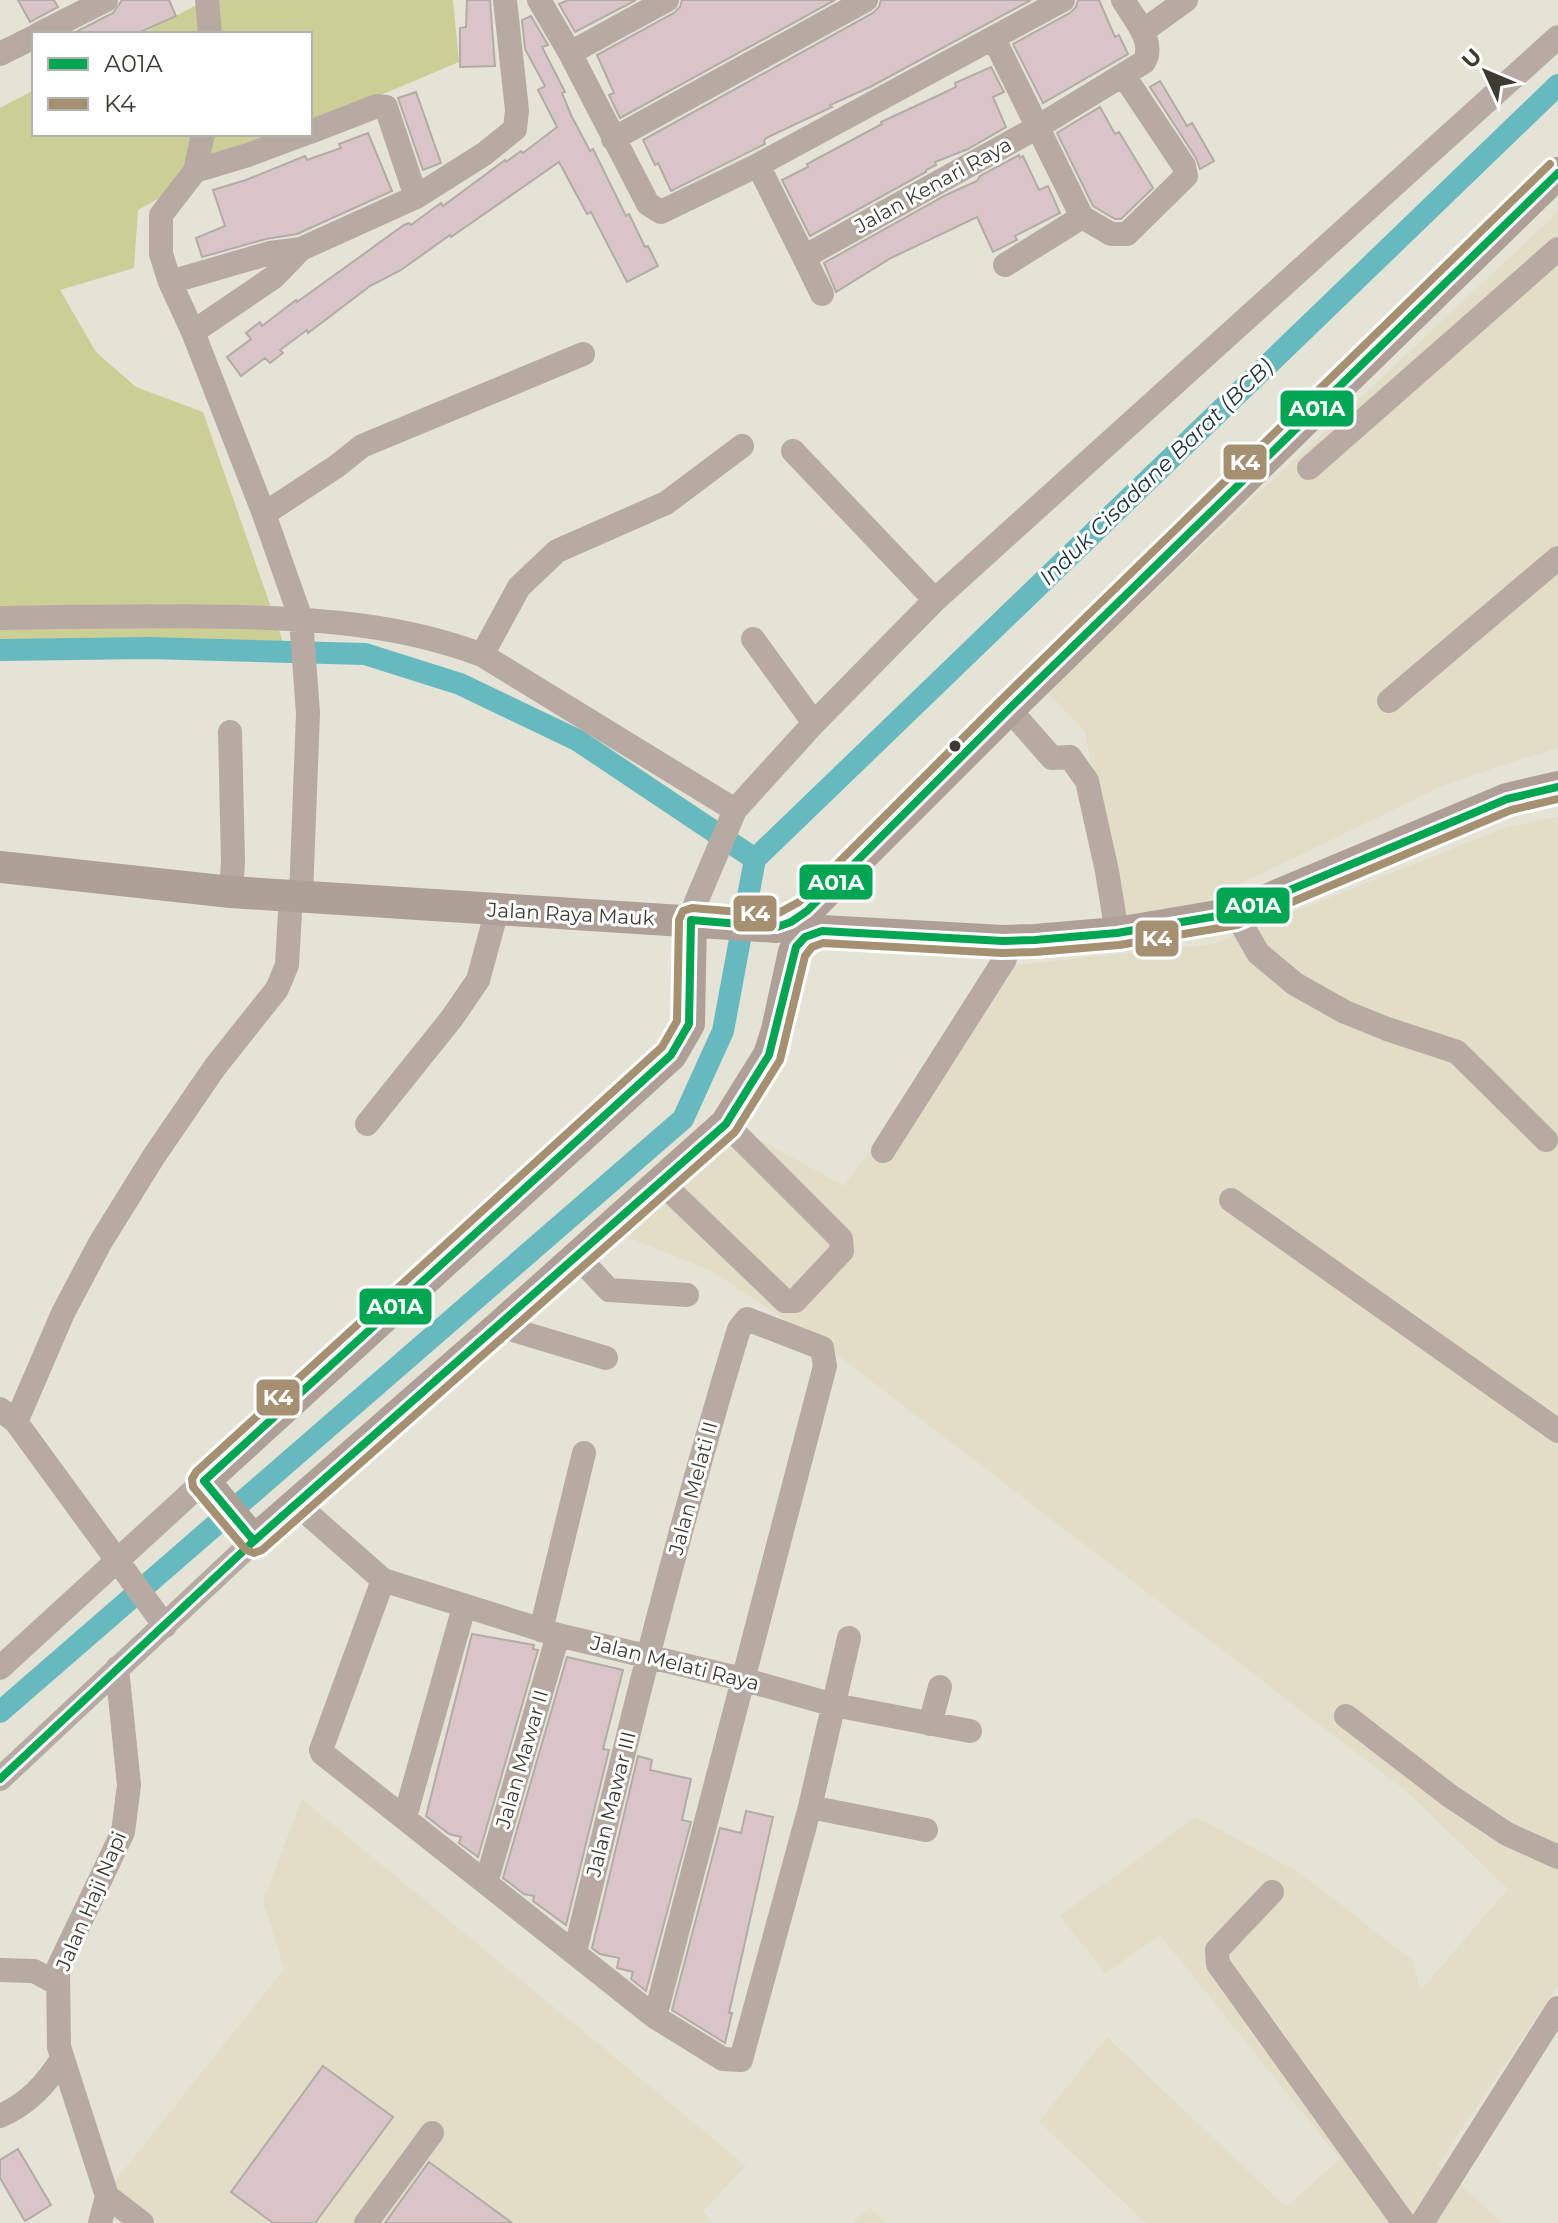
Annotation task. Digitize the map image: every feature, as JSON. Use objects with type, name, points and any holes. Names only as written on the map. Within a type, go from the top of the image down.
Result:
[{"type":"main road","points":[[699,914],[689,1024],[671,1055],[209,1487],[249,1534],[298,1505],[726,1124],[769,1055],[797,945],[791,922],[807,911],[1009,709],[1558,173]]},
{"type":"main road","name":"Jalan Raya Mauk","points":[[0,867],[231,892],[497,910],[699,914],[792,931],[1003,941],[1117,933],[1235,913],[1507,799],[1558,787]]},
{"type":"street","points":[[42,32],[106,0]]},
{"type":"street","points":[[207,0],[210,32]]},
{"type":"street","points":[[170,282],[270,253],[301,249],[416,197],[484,154],[515,129],[517,110],[505,0],[528,0]]},
{"type":"street","points":[[539,0],[648,204],[661,212],[758,165],[1063,0]]},
{"type":"street","points":[[570,53],[667,0]]},
{"type":"street","points":[[613,139],[866,0]]},
{"type":"street","points":[[1123,0],[1143,31],[1186,0]]},
{"type":"street","name":"Jalan Kenari Raya","points":[[804,257],[1124,76],[1147,58],[1143,31]]},
{"type":"street","points":[[0,54],[32,37]]},
{"type":"street","points":[[699,914],[731,820],[814,723],[935,600],[1558,37]]},
{"type":"street","points":[[994,39],[1082,217],[1111,234],[1127,234],[1186,176],[1184,166],[1124,76]]},
{"type":"street","points":[[312,131],[377,106],[386,107],[416,197]]},
{"type":"street","points":[[165,1626],[8,1415],[100,1243],[215,1067],[277,989],[287,965],[296,895],[307,701],[302,629],[264,514],[161,254],[161,215],[195,171],[203,136]]},
{"type":"street","points":[[195,171],[299,136]]},
{"type":"street","points":[[758,165],[822,294]]},
{"type":"street","points":[[1005,265],[1082,217]]},
{"type":"street","points":[[193,332],[274,277],[301,249]]},
{"type":"street","points":[[1309,468],[1558,249]]},
{"type":"street","points":[[264,514],[362,446],[583,354]]},
{"type":"street","points":[[482,655],[519,587],[557,551],[666,503],[742,446]]},
{"type":"street","points":[[793,451],[935,600]]},
{"type":"street","points":[[1389,701],[1558,558]]},
{"type":"street","points":[[0,618],[187,616],[302,629],[411,632],[445,641],[482,655],[731,820]]},
{"type":"street","points":[[753,639],[814,723]]},
{"type":"street","points":[[1009,709],[1052,758],[1070,757],[1087,781],[1117,933]]},
{"type":"street","points":[[230,732],[231,892]]},
{"type":"street","points":[[367,1124],[452,1018],[478,980],[497,910]]},
{"type":"street","points":[[1235,913],[1258,953],[1295,984],[1359,1018],[1457,1052],[1546,1140]]},
{"type":"street","points":[[883,1151],[1005,959],[1003,941]]},
{"type":"street","points":[[662,1183],[785,1301],[795,1301],[842,1251],[841,1239],[726,1124]]},
{"type":"street","points":[[1231,1200],[1558,1431]]},
{"type":"street","points":[[578,1257],[609,1290],[687,1295]]},
{"type":"street","name":"Jalan Melati II","points":[[647,1656],[709,1428],[739,1329],[747,1319],[822,1348],[825,1366],[742,1679]]},
{"type":"street","points":[[500,1326],[606,1358]]},
{"type":"street","name":"Jalan Mawar II","points":[[486,1883],[550,1632],[584,1453]]},
{"type":"street","points":[[0,1668],[209,1487]]},
{"type":"street","points":[[298,1505],[383,1580],[322,1753],[655,2017],[723,2059],[741,2060],[810,1807],[849,1638]]},
{"type":"street","points":[[0,1779],[165,1626],[249,1534]]},
{"type":"street","name":"Jalan Melati Raya","points":[[383,1580],[550,1632],[834,1705],[970,1731]]},
{"type":"street","points":[[405,1817],[464,1607]]},
{"type":"street","name":"Jalan Mawar III","points":[[575,1952],[647,1656]]},
{"type":"street","name":"Jalan Haji Napi","points":[[107,2196],[59,2047],[58,1968],[123,1832],[129,1785],[117,1668]]},
{"type":"street","points":[[655,2017],[742,1679]]},
{"type":"street","points":[[930,1724],[940,1687]]},
{"type":"street","points":[[1346,1716],[1450,1796],[1507,1834],[1558,1857]]},
{"type":"street","points":[[810,1807],[926,1830]]},
{"type":"street","points":[[1272,1892],[1217,1950],[1218,1964],[1404,2223]]},
{"type":"street","points":[[0,1970],[34,1971],[58,1984]]},
{"type":"street","points":[[1422,2223],[1558,2008]]},
{"type":"street","points":[[0,2116],[17,2109],[46,2084],[62,2059]]},
{"type":"street","points":[[366,2223],[432,2133]]},
{"type":"street","points":[[100,2223],[107,2196],[142,2223]]},
{"type":"shaded area","points":[[1558,212],[1558,748],[1440,787],[1203,902],[1117,917],[1085,731],[1047,692]]},
{"type":"shaded area","points":[[1558,817],[1558,1985],[1438,2164],[1502,2223],[1146,2223],[1039,2122],[1107,2037],[1286,2207],[1340,2159],[1160,1935],[1105,1973],[1060,1916],[1196,1817],[1300,1873],[1413,1961],[1420,1991],[1508,1889],[1405,1790],[832,1351],[710,1270],[598,1225],[720,1118],[844,1186],[946,1043],[984,968],[1213,944],[1507,827]]},
{"type":"shaded area","points":[[302,1799],[746,2166],[703,2211],[713,2223],[158,2223],[112,2185],[284,1969],[263,1901]]},
{"type":"shaded area","points":[[870,2207],[885,2223],[853,2223]]},
{"type":"green space","points":[[206,0],[453,0],[459,62],[312,124],[312,32],[145,32]]},
{"type":"green space","points":[[32,91],[32,136],[282,136],[237,155],[138,210],[134,268],[60,290],[96,352],[136,387],[203,412],[283,642],[0,646],[0,108]]},
{"type":"building","points":[[18,0],[54,0],[58,7],[30,22]]},
{"type":"building","points":[[122,0],[169,0],[176,16],[140,32],[76,32],[113,13]]},
{"type":"building","points":[[467,0],[490,0],[495,66],[460,67],[460,28],[466,27]]},
{"type":"building","points":[[568,0],[636,0],[575,32],[559,4]]},
{"type":"building","points":[[682,0],[835,0],[620,118],[609,95],[614,93],[597,55],[674,13]]},
{"type":"building","points":[[881,0],[1031,0],[870,87],[830,105],[832,107],[766,138],[765,144],[671,191],[643,140],[873,13]]},
{"type":"building","points":[[1078,0],[1099,0],[1115,37],[1119,35],[1128,54],[1043,103],[1013,44],[1070,13]]},
{"type":"building","points":[[531,16],[548,45],[542,47],[565,92],[562,93],[571,115],[590,151],[593,149],[626,216],[629,214],[658,266],[627,282],[591,212],[587,214],[559,162],[401,270],[370,286],[280,350],[283,353],[270,363],[265,358],[241,376],[227,357],[251,339],[246,333],[260,322],[262,326],[404,225],[411,225],[441,203],[443,206],[505,160],[521,151],[523,153],[557,127],[538,90],[545,86],[525,49],[522,20]]},
{"type":"building","points":[[991,67],[1004,92],[993,97],[1006,127],[968,149],[935,162],[936,165],[926,172],[810,236],[782,180],[881,122]]},
{"type":"building","points":[[1160,81],[1187,126],[1192,123],[1214,161],[1200,169],[1150,87]]},
{"type":"building","points":[[416,92],[441,163],[423,170],[398,98]]},
{"type":"building","points":[[1100,107],[1153,188],[1121,219],[1115,219],[1093,206],[1057,133]]},
{"type":"building","points":[[368,133],[392,191],[297,234],[266,239],[202,257],[196,238],[225,226],[213,190],[305,156],[307,160],[341,148],[339,144]]},
{"type":"building","points":[[1019,155],[1020,158],[1023,156],[1039,190],[1048,186],[1060,213],[1015,236],[1017,240],[993,252],[977,217],[891,258],[836,292],[824,263]]},
{"type":"building","points":[[472,1634],[534,1645],[533,1649],[538,1650],[478,1857],[459,1843],[461,1837],[449,1834],[426,1816]]},
{"type":"building","points":[[567,1657],[623,1670],[603,1749],[609,1750],[566,1925],[533,1901],[534,1896],[524,1894],[503,1878]]},
{"type":"building","points":[[638,1756],[652,1760],[650,1770],[691,1779],[682,1820],[691,1822],[646,1991],[631,1979],[633,1972],[617,1968],[619,1958],[600,1954],[592,1948]]},
{"type":"building","points":[[746,1811],[773,1817],[725,2043],[672,2010],[720,1828],[741,1833]]},
{"type":"building","points":[[323,2066],[393,2117],[315,2223],[273,2223],[231,2192]]},
{"type":"building","points":[[18,2149],[51,2205],[25,2221],[0,2178],[0,2160]]},
{"type":"building","points":[[429,2162],[512,2223],[385,2223]]},
{"type":"waterway","name":"Induk Cisadane Barat (BCB)","points":[[755,859],[1558,85]]},
{"type":"waterway","points":[[0,650],[149,648],[365,654],[460,684],[577,740],[755,859]]},
{"type":"waterway","points":[[0,1712],[683,1119],[723,1031],[755,859]]},
{"type":"transit line","name":"K4","points":[[1550,164],[1001,700],[799,902],[775,915],[692,908],[683,911],[679,920],[677,1021],[662,1047],[196,1472],[192,1479],[193,1487],[246,1550],[254,1553],[262,1550],[735,1132],[780,1060],[805,956],[812,947],[823,943],[1035,952],[1119,945],[1237,925],[1511,810],[1558,799]]},
{"type":"transit line","name":"A01A","points":[[254,1541],[204,1481],[671,1055],[689,1024],[691,920],[777,927],[807,911],[1009,709],[1558,173]]},
{"type":"transit line","name":"A01A","points":[[0,1779],[254,1541],[726,1124],[769,1055],[796,947],[805,937],[822,931],[1035,940],[1117,933],[1235,913],[1507,799],[1558,787]]}]
